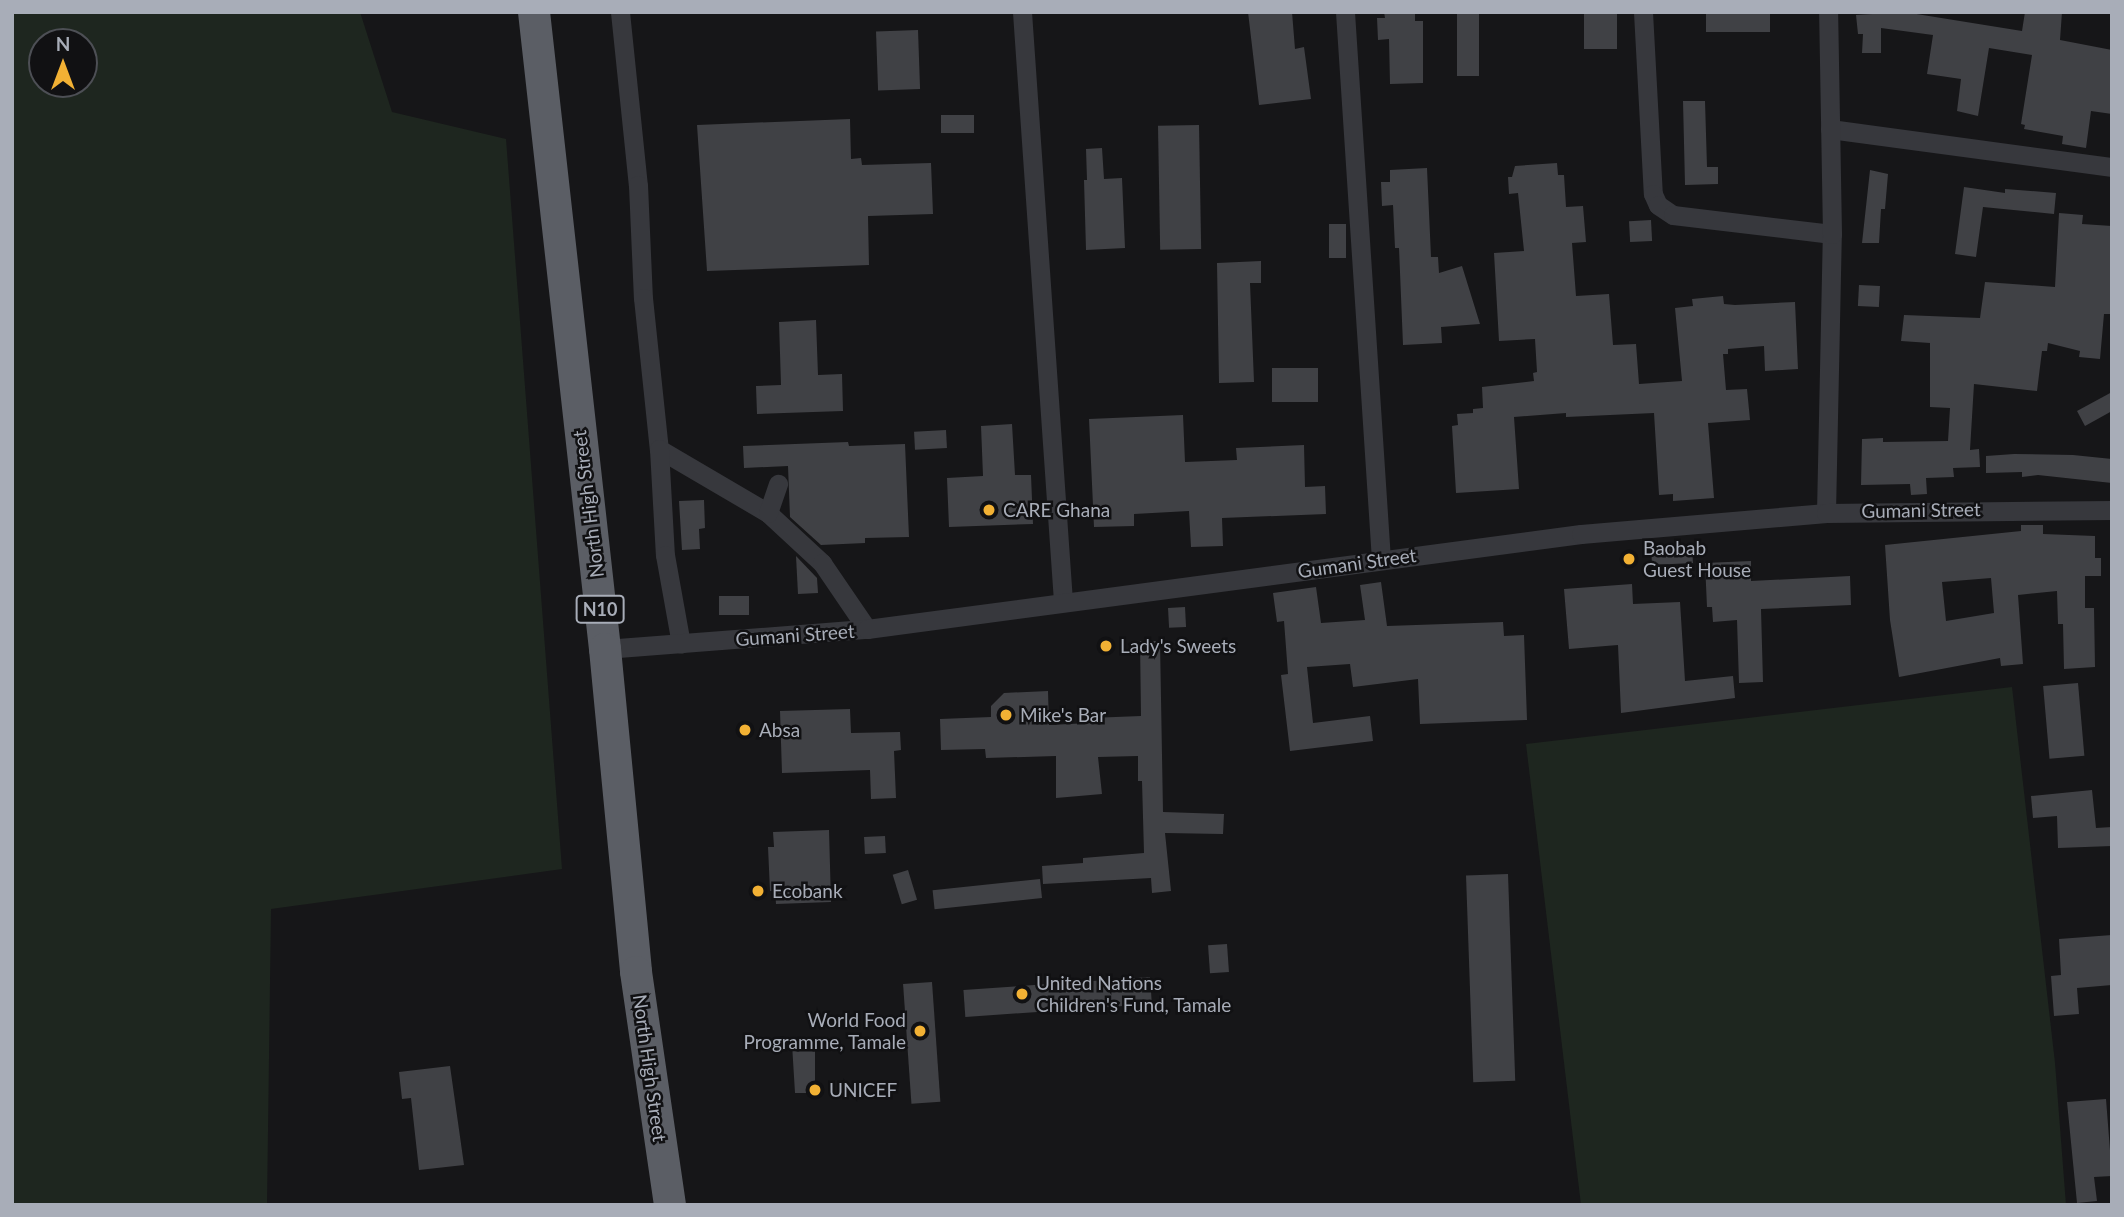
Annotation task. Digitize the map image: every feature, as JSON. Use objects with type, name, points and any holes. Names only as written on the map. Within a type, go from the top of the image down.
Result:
[{"type":"highway","name":"North High Street","points":[[534,12],[605,649],[636,972],[670,1205]]},
{"type":"street","points":[[620,12],[638,185],[643,298],[659,449],[665,555],[681,644]]},
{"type":"street","points":[[1022,12],[1063,602]]},
{"type":"street","points":[[1345,12],[1381,559]]},
{"type":"street","points":[[1643,12],[1653,194],[1658,205],[1673,215],[1832,234]]},
{"type":"street","points":[[1826,513],[1832,234],[1828,12]]},
{"type":"street","points":[[1830,129],[2112,167]]},
{"type":"street","points":[[659,449],[768,513],[822,563],[867,629]]},
{"type":"street","points":[[768,513],[778,484]]},
{"type":"street","name":"Gumani Street","points":[[605,649],[867,629],[1581,534],[1826,513],[1992,508],[2112,510]]},
{"type":"shaded area","points":[[12,12],[360,12],[392,112],[506,139],[562,869],[271,909],[267,1205],[12,1205]]},
{"type":"shaded area","points":[[2012,687],[2055,1063],[2066,1205],[1581,1205],[1526,744]]},
{"type":"building","points":[[1248,12],[1292,12],[1295,49],[1304,47],[1311,99],[1259,105]]},
{"type":"building","points":[[1384,12],[1415,12],[1415,21],[1423,21],[1423,83],[1390,84],[1389,39],[1378,40],[1377,18],[1385,18]]},
{"type":"building","points":[[1457,12],[1479,12],[1479,76],[1457,76]]},
{"type":"building","points":[[1584,12],[1617,12],[1617,49],[1584,49]]},
{"type":"building","points":[[1706,12],[1770,12],[1770,32],[1706,32]]},
{"type":"building","points":[[1904,12],[2022,31],[2025,12],[2062,12],[2060,40],[2112,50],[2112,114],[2091,111],[2086,148],[2062,144],[2063,136],[2024,129],[2025,125],[2021,124],[2032,55],[1989,48],[1978,116],[1957,111],[1961,79],[1927,74],[1933,35],[1881,28],[1881,53],[1862,53],[1863,34],[1858,34],[1856,15]]},
{"type":"building","points":[[918,30],[920,89],[878,90],[876,31]]},
{"type":"building","points":[[1683,101],[1705,101],[1707,167],[1718,167],[1718,184],[1685,185]]},
{"type":"building","points":[[941,115],[974,115],[974,133],[941,133]]},
{"type":"building","points":[[850,119],[851,159],[861,158],[862,165],[931,163],[933,214],[868,216],[869,265],[707,271],[697,125]]},
{"type":"building","points":[[1199,125],[1201,249],[1160,250],[1158,126]]},
{"type":"building","points":[[1102,148],[1104,179],[1122,178],[1125,248],[1086,250],[1086,149]]},
{"type":"building","points":[[1557,163],[1558,175],[1564,175],[1566,207],[1583,206],[1586,242],[1572,243],[1576,296],[1609,294],[1613,345],[1636,344],[1639,384],[1682,381],[1675,308],[1693,306],[1692,299],[1723,296],[1724,304],[1735,305],[1795,302],[1798,369],[1765,371],[1764,346],[1728,349],[1728,354],[1723,354],[1726,390],[1747,389],[1750,420],[1708,423],[1714,498],[1673,501],[1673,494],[1659,495],[1654,413],[1566,417],[1566,413],[1514,417],[1519,489],[1456,493],[1452,426],[1458,425],[1457,414],[1473,413],[1473,409],[1483,408],[1482,387],[1534,381],[1533,373],[1537,372],[1535,339],[1499,341],[1494,253],[1524,251],[1518,193],[1509,194],[1508,177],[1512,177],[1515,166]]},
{"type":"building","points":[[1427,168],[1431,257],[1438,257],[1439,273],[1462,266],[1480,324],[1441,327],[1442,343],[1403,345],[1399,248],[1395,248],[1393,205],[1382,206],[1381,182],[1390,182],[1390,170]]},
{"type":"building","points":[[1870,170],[1888,174],[1885,209],[1881,209],[1879,243],[1862,243]]},
{"type":"building","points":[[1964,187],[2005,193],[2005,189],[2056,193],[2054,214],[1983,207],[1976,257],[1955,254]]},
{"type":"building","points":[[2059,213],[2083,215],[2082,224],[2112,226],[2112,314],[2104,314],[2100,359],[2079,357],[2080,351],[2048,343],[2047,351],[2042,351],[2037,391],[1974,384],[1970,450],[1979,449],[1980,467],[1953,468],[1954,477],[1926,478],[1927,494],[1911,495],[1910,484],[1861,485],[1862,439],[1883,438],[1883,442],[1948,441],[1950,408],[1930,407],[1930,343],[1901,341],[1904,315],[1980,318],[1985,282],[2055,287]]},
{"type":"building","points":[[1651,220],[1652,241],[1630,242],[1629,221]]},
{"type":"building","points":[[1329,224],[1346,224],[1346,258],[1329,258]]},
{"type":"building","points":[[1261,261],[1261,283],[1250,283],[1254,382],[1219,383],[1217,263]]},
{"type":"building","points":[[1859,285],[1880,286],[1879,307],[1858,306]]},
{"type":"building","points":[[816,320],[818,375],[842,374],[843,411],[757,414],[756,386],[781,385],[779,322]]},
{"type":"building","points":[[1272,368],[1318,368],[1318,402],[1272,402]]},
{"type":"building","points":[[2112,392],[2112,411],[2085,426],[2077,411]]},
{"type":"building","points":[[1183,415],[1185,462],[1237,460],[1236,448],[1304,445],[1305,487],[1325,486],[1326,514],[1222,518],[1223,546],[1191,547],[1189,511],[1134,514],[1134,526],[1094,527],[1089,419]]},
{"type":"building","points":[[1012,424],[1015,475],[1031,475],[1033,524],[949,527],[947,478],[983,476],[981,426]]},
{"type":"building","points":[[946,430],[947,448],[915,450],[914,432]]},
{"type":"building","points":[[848,442],[849,446],[905,444],[909,537],[865,538],[865,543],[821,545],[790,517],[788,466],[744,468],[743,446]]},
{"type":"building","points":[[2014,454],[2112,459],[2112,483],[2038,475],[2022,477],[2022,472],[1986,473],[1986,456]]},
{"type":"building","points":[[704,500],[705,528],[699,529],[700,549],[682,550],[679,501]]},
{"type":"building","points":[[2021,525],[2043,525],[2043,534],[2095,536],[2095,558],[2101,558],[2101,576],[2085,576],[2085,608],[2094,608],[2095,667],[2064,669],[2063,624],[2058,624],[2057,591],[2018,595],[2023,664],[2001,666],[2000,658],[1899,677],[1890,620],[1885,545],[2021,531]],"holes":[[[1991,578],[1994,613],[1946,621],[1942,582]]]},
{"type":"building","points":[[1692,545],[1693,563],[1652,565],[1651,547]]},
{"type":"building","points":[[796,556],[817,578],[818,593],[798,594]]},
{"type":"building","points":[[1751,561],[1751,581],[1850,576],[1851,605],[1761,609],[1763,682],[1739,683],[1737,620],[1713,622],[1712,607],[1707,607],[1705,563]]},
{"type":"building","points":[[1381,582],[1387,626],[1503,622],[1504,636],[1524,635],[1527,720],[1420,724],[1418,679],[1353,687],[1350,664],[1307,667],[1313,723],[1370,716],[1373,741],[1290,751],[1281,675],[1288,674],[1284,621],[1277,622],[1273,593],[1316,587],[1321,623],[1365,620],[1360,585]]},
{"type":"building","points":[[1632,584],[1633,604],[1680,602],[1685,681],[1733,676],[1735,698],[1621,713],[1618,645],[1569,649],[1564,589]]},
{"type":"building","points":[[719,596],[749,596],[749,615],[719,615]]},
{"type":"building","points":[[1185,607],[1186,627],[1169,628],[1168,608]]},
{"type":"building","points":[[1140,641],[1160,641],[1163,812],[1224,814],[1223,834],[1165,833],[1171,891],[1152,893],[1151,878],[1043,884],[1042,866],[1083,863],[1083,858],[1144,853],[1142,781],[1138,781],[1138,756],[1098,757],[1102,794],[1056,798],[1056,756],[986,758],[985,749],[941,750],[940,719],[991,717],[991,706],[1004,693],[1048,691],[1049,725],[1090,723],[1090,718],[1141,716]]},
{"type":"building","points":[[2078,683],[2084,756],[2049,759],[2043,686]]},
{"type":"building","points":[[850,709],[851,733],[900,732],[901,750],[894,751],[896,798],[871,799],[870,770],[782,773],[780,711]]},
{"type":"building","points":[[2092,790],[2096,828],[2112,827],[2112,846],[2058,848],[2057,816],[2033,818],[2031,796]]},
{"type":"building","points":[[829,830],[831,902],[776,904],[775,891],[770,891],[768,847],[774,847],[773,832]]},
{"type":"building","points":[[885,836],[886,853],[865,854],[864,837]]},
{"type":"building","points":[[908,870],[917,900],[902,904],[893,875]]},
{"type":"building","points":[[1508,874],[1515,1081],[1473,1082],[1466,875]]},
{"type":"building","points":[[1040,879],[1042,898],[935,909],[933,890]]},
{"type":"building","points":[[2112,935],[2112,985],[2077,988],[2079,1014],[2054,1016],[2051,976],[2061,975],[2059,939]]},
{"type":"building","points":[[1227,944],[1229,972],[1210,973],[1208,945]]},
{"type":"building","points":[[1150,977],[1152,1004],[965,1017],[963,990]]},
{"type":"building","points":[[932,982],[940,1102],[911,1104],[903,984]]},
{"type":"building","points":[[811,1043],[811,1051],[815,1051],[815,1093],[795,1093],[792,1044]]},
{"type":"building","points":[[450,1066],[464,1165],[419,1170],[411,1098],[402,1099],[399,1072]]},
{"type":"building","points":[[2106,1099],[2112,1176],[2094,1177],[2097,1201],[2077,1203],[2067,1102]]},
{"type":"place","name":"CARE Ghana","points":[[989,510]]},
{"type":"place","name":"Baobab Guest House","points":[[1629,559]]},
{"type":"place","name":"Lady's Sweets","points":[[1106,646]]},
{"type":"place","name":"Mike's Bar","points":[[1006,715]]},
{"type":"place","name":"Absa","points":[[745,730]]},
{"type":"place","name":"Ecobank","points":[[758,891]]},
{"type":"place","name":"United Nations Children's Fund, Tamale","points":[[1022,994]]},
{"type":"place","name":"World Food Programme, Tamale","points":[[920,1031]]},
{"type":"place","name":"UNICEF","points":[[815,1090]]}]
